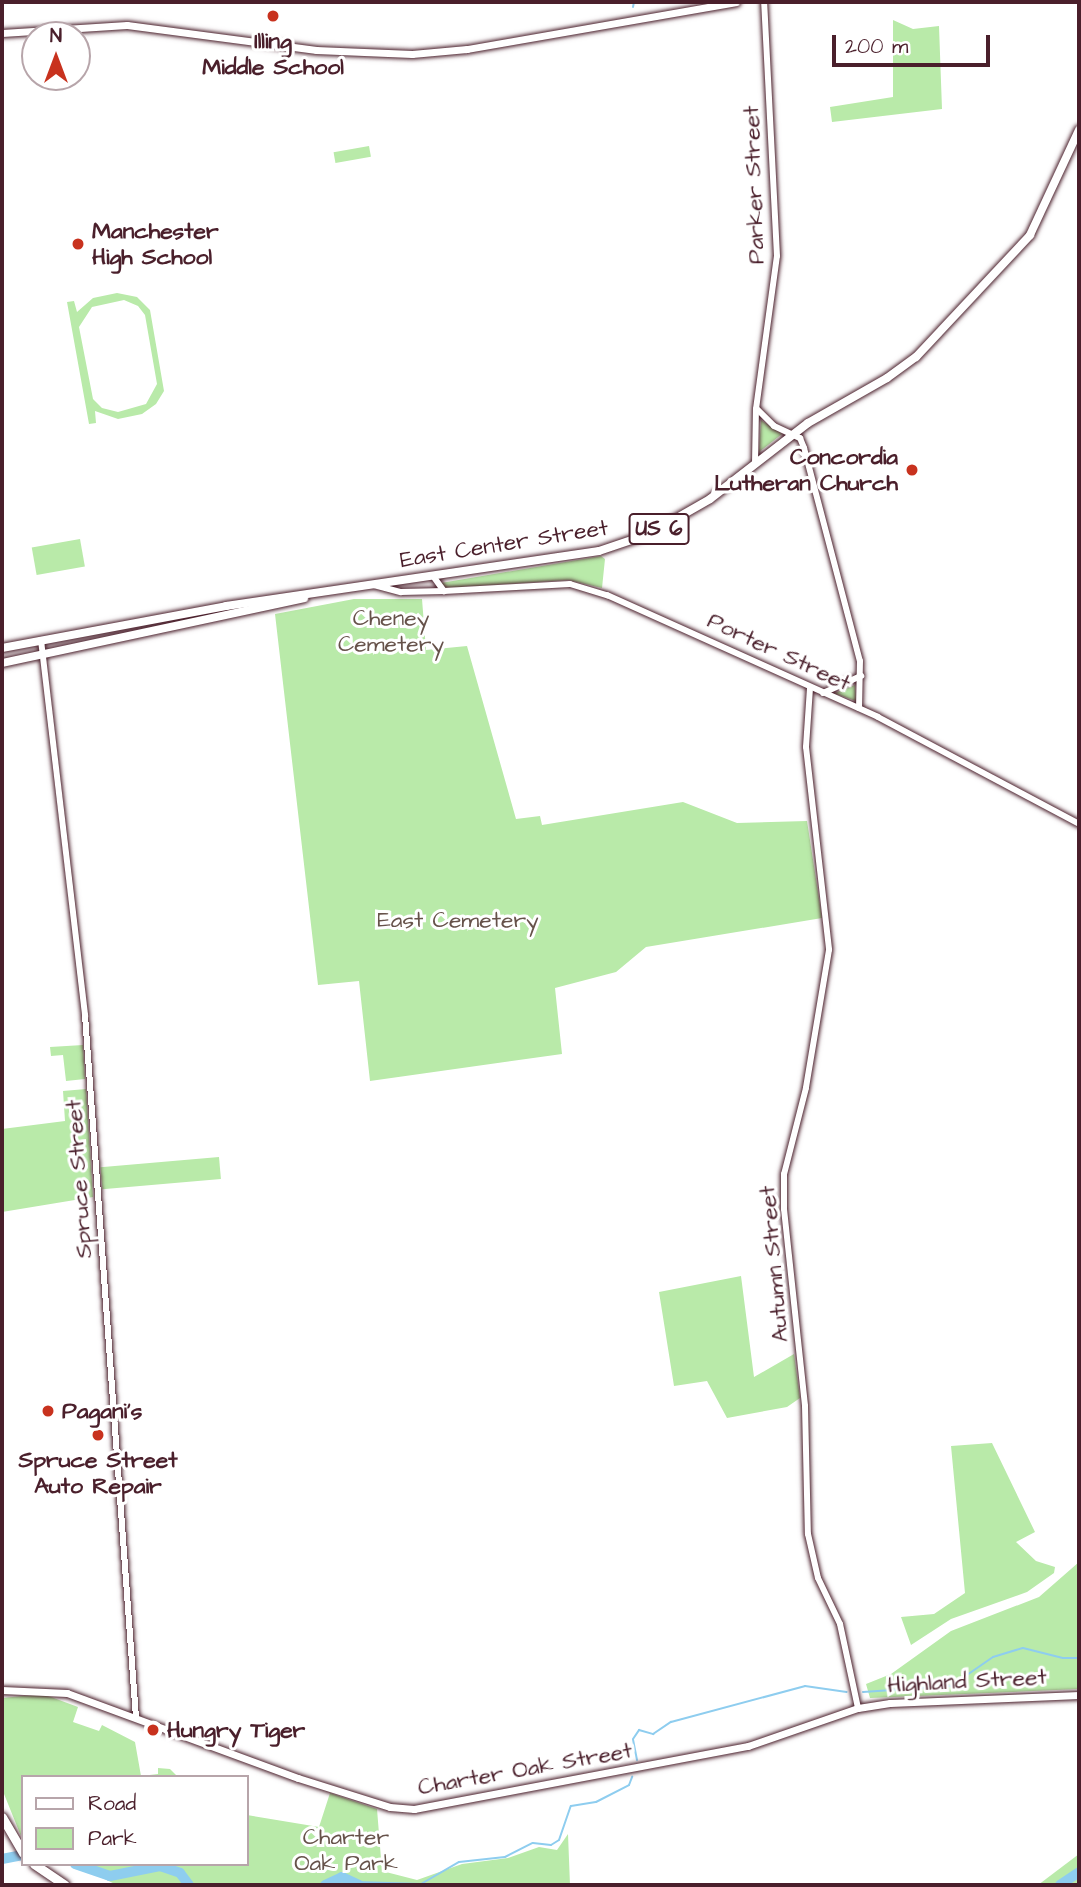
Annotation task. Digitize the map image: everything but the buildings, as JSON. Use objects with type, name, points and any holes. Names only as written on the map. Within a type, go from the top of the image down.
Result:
[{"type":"highway","points":[[2,1817],[20,1849]]},
{"type":"highway","points":[[37,1866],[65,1885]]},
{"type":"main road","points":[[2,33],[127,24],[316,50],[412,54],[467,49],[736,2]]},
{"type":"main road","name":"East Center Street","points":[[2,648],[630,542],[699,505],[793,434],[903,367],[1030,235],[1079,130]]},
{"type":"main road","name":"East Center Street","points":[[2,663],[307,597]]},
{"type":"main road","name":"Charter Oak Street","points":[[2,1690],[58,1690],[337,1791],[390,1807],[414,1809],[748,1746],[858,1708]]},
{"type":"main road","name":"Highland Street","points":[[858,1708],[906,1701],[1079,1695]]},
{"type":"street","name":"Parker Street","points":[[755,464],[756,409],[777,256],[764,2]]},
{"type":"street","points":[[756,409],[774,426],[793,434],[804,448],[826,526],[861,676],[859,708]]},
{"type":"street","points":[[433,576],[444,592]]},
{"type":"street","name":"Porter Street","points":[[374,585],[410,593],[581,586],[661,617],[810,688],[859,708],[1079,824]]},
{"type":"street","name":"Spruce Street","points":[[41,640],[85,1015],[136,1718]]},
{"type":"street","points":[[823,693],[861,676]]},
{"type":"street","name":"Autumn Street","points":[[810,688],[806,747],[829,950],[808,1076],[784,1174],[784,1209],[805,1408],[808,1534],[818,1578],[840,1624],[858,1708]]},
{"type":"green space","points":[[893,20],[913,29],[939,26],[942,109],[832,122],[830,107],[893,97]]},
{"type":"green space","points":[[369,146],[371,157],[335,163],[334,152]]},
{"type":"green space","points":[[117,293],[137,297],[150,310],[164,391],[156,404],[142,414],[118,419],[95,411],[96,423],[89,424],[67,302],[74,301],[77,312],[93,298]],"holes":[[[124,300],[138,306],[145,315],[157,384],[146,404],[118,412],[102,408],[93,399],[79,327],[92,307]]]},
{"type":"green space","points":[[761,420],[782,434],[759,452]]},
{"type":"green space","points":[[80,539],[85,567],[37,575],[32,548]]},
{"type":"green space","points":[[601,556],[605,559],[602,588],[568,580],[445,588],[441,583]]},
{"type":"green space","name":"East Cemetery","points":[[354,599],[422,599],[426,650],[467,646],[516,819],[540,816],[542,825],[683,802],[737,823],[807,821],[822,918],[646,947],[616,972],[555,988],[562,1054],[370,1081],[359,981],[318,985],[275,614]]},
{"type":"green space","points":[[855,685],[856,701],[835,693]]},
{"type":"green space","points":[[83,1045],[85,1079],[66,1081],[63,1055],[51,1056],[50,1047]]},
{"type":"green space","points":[[86,1089],[93,1197],[2,1212],[2,1129],[65,1121],[63,1091]]},
{"type":"green space","points":[[219,1157],[221,1179],[102,1189],[100,1167]]},
{"type":"green space","points":[[741,1276],[754,1377],[794,1354],[800,1398],[787,1407],[727,1418],[707,1381],[674,1386],[659,1292]]},
{"type":"green space","points":[[992,1443],[1035,1532],[1016,1542],[1036,1561],[1055,1567],[1054,1573],[1027,1592],[951,1619],[911,1645],[901,1617],[934,1614],[965,1593],[951,1446]]},
{"type":"green space","points":[[1079,1562],[1079,1689],[870,1698],[866,1684],[891,1674],[951,1631],[1039,1597]]},
{"type":"green space","points":[[43,1694],[78,1707],[73,1722],[99,1731],[102,1725],[135,1742],[141,1775],[21,1775],[21,1836],[2,1789],[2,1698]]},
{"type":"green space","points":[[158,1768],[170,1769],[176,1775],[150,1775],[158,1774]]},
{"type":"green space","name":"Charter Oak Park","points":[[330,1793],[377,1809],[382,1871],[417,1880],[462,1864],[508,1858],[539,1847],[557,1850],[568,1834],[570,1885],[117,1885],[77,1866],[248,1866],[248,1815],[319,1827]]},
{"type":"green space","points":[[1079,1854],[1079,1885],[1038,1885]]},
{"type":"waterway","points":[[633,7],[634,2]]},
{"type":"waterway","points":[[863,1692],[951,1686],[993,1657],[1023,1648],[1063,1658],[1079,1658]]},
{"type":"waterway","points":[[637,1760],[633,1739],[639,1730],[653,1734],[671,1722],[805,1686],[847,1692]]},
{"type":"waterway","points":[[356,1882],[421,1884],[459,1862],[505,1857],[533,1843],[551,1845],[559,1840],[571,1806],[596,1802],[629,1785],[632,1777]]},
{"type":"waterway","points":[[2,1859],[21,1855]]},
{"type":"waterway","points":[[81,1866],[110,1876],[160,1866]]},
{"type":"waterway","points":[[160,1866],[180,1873],[189,1885]]},
{"type":"waterway","points":[[1060,1885],[1079,1872]]},
{"type":"waterway","points":[[325,1885],[342,1877],[359,1885]]},
{"type":"place","name":"Illing Middle School","points":[[273,16]]},
{"type":"place","name":"Manchester High School","points":[[78,244]]},
{"type":"place","name":"Concordia Lutheran Church","points":[[912,470]]},
{"type":"place","name":"Pagani's","points":[[48,1411]]},
{"type":"place","name":"Spruce Street Auto Repair","points":[[98,1435]]},
{"type":"place","name":"Hungry Tiger","points":[[153,1730]]},
{"type":"park label","name":"Cheney Cemetery","points":[[391,631]]}]
